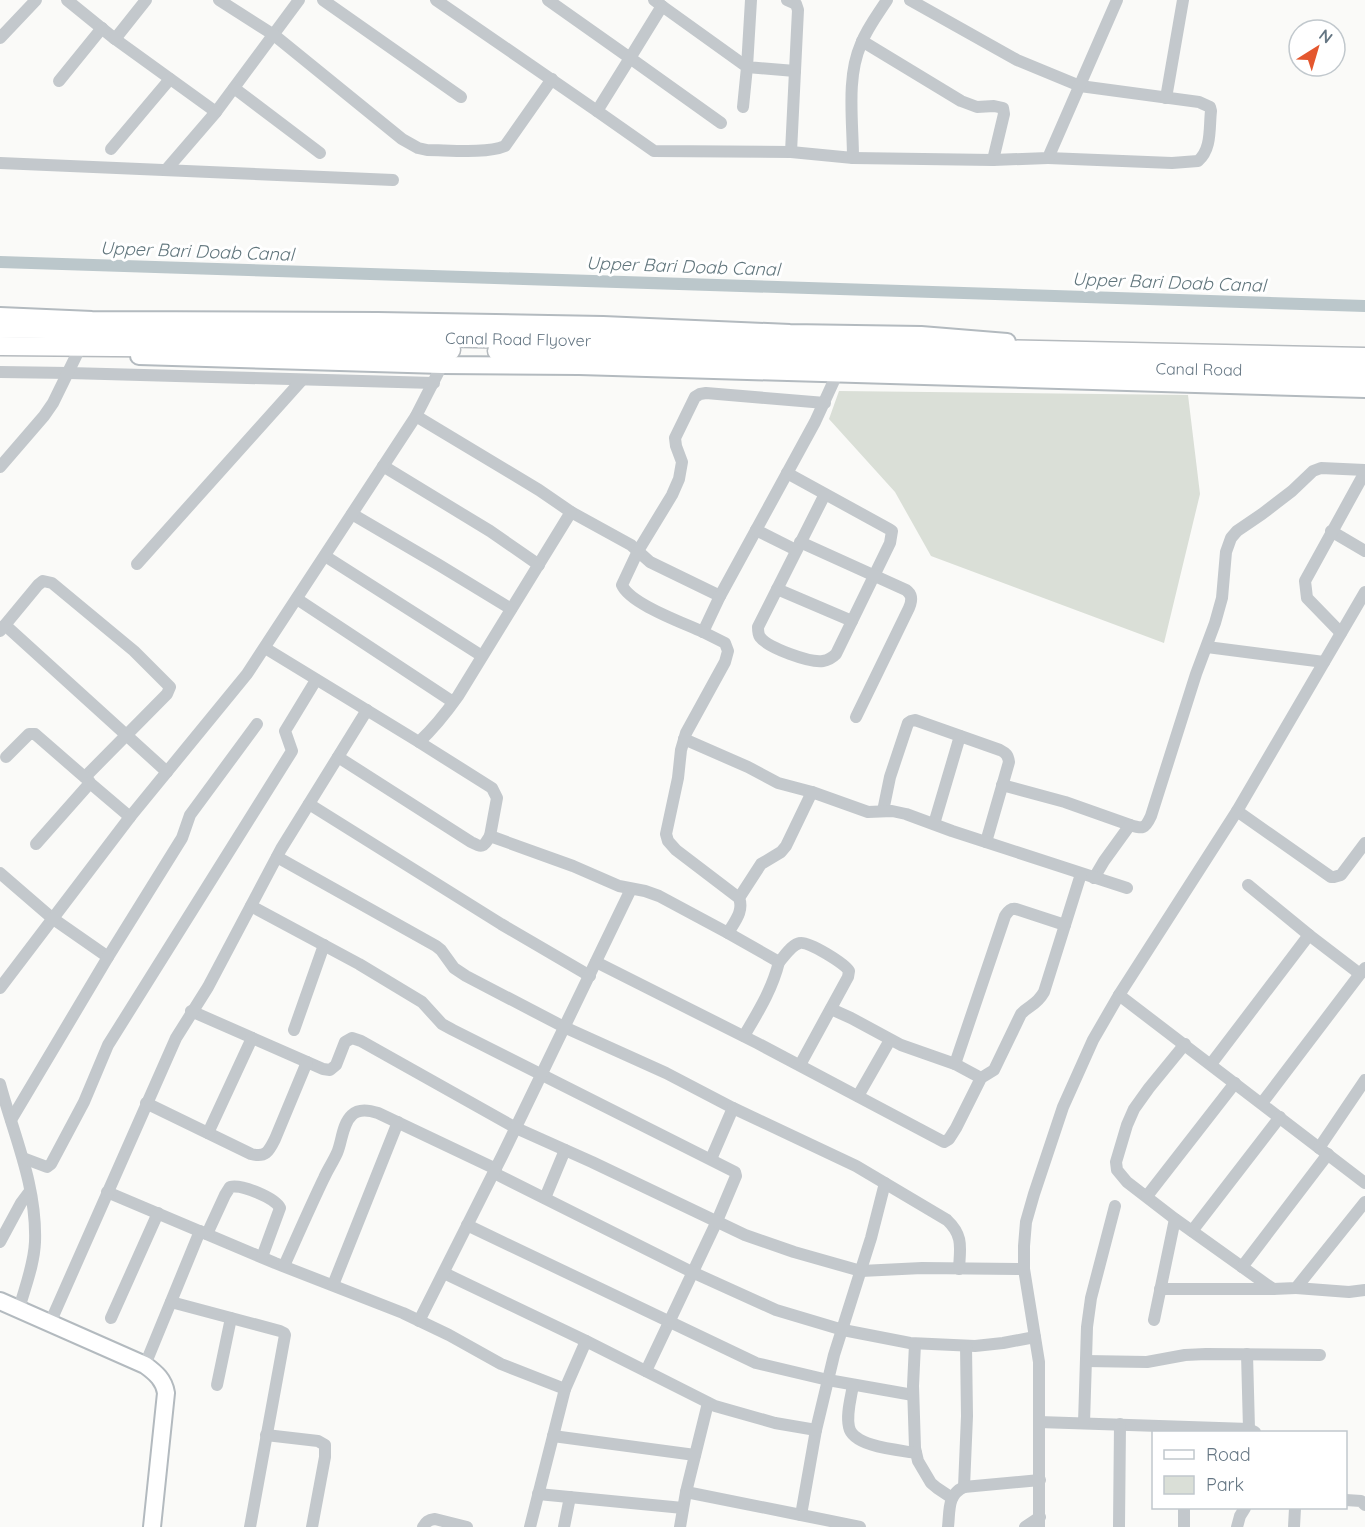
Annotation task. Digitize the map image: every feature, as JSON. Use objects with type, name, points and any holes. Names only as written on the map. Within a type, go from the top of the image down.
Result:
[{"type":"main road","name":"Canal Road Flyover","points":[[0,328],[833,360]]},
{"type":"main road","name":"Canal Road Flyover","points":[[0,348],[446,350],[833,360],[1035,357]]},
{"type":"main road","name":"Canal Road","points":[[1035,357],[1365,357]]},
{"type":"main road","name":"Canal Road","points":[[1035,357],[1365,373]]},
{"type":"street","points":[[0,38],[36,0]]},
{"type":"street","points":[[67,0],[115,39],[216,112]]},
{"type":"street","points":[[115,39],[146,0]]},
{"type":"street","points":[[219,0],[274,35],[402,139],[411,145],[427,150],[488,149],[505,146],[552,80]]},
{"type":"street","points":[[166,170],[216,112],[299,0]]},
{"type":"street","points":[[323,0],[461,97]]},
{"type":"street","points":[[436,0],[654,151],[790,152],[853,158],[993,160],[1048,158],[1172,163],[1198,161],[1205,154],[1209,140],[1210,107],[1199,102],[1080,86],[1017,60],[910,0]]},
{"type":"street","points":[[548,0],[721,123]]},
{"type":"street","points":[[743,106],[750,0]]},
{"type":"street","points":[[787,0],[793,1],[798,7],[790,152]]},
{"type":"street","points":[[853,158],[852,78],[857,53],[861,41],[887,0]]},
{"type":"street","points":[[1048,158],[1117,0]]},
{"type":"street","points":[[1166,98],[1183,0]]},
{"type":"street","points":[[597,111],[630,58],[658,3],[747,67],[795,71]]},
{"type":"street","points":[[59,81],[102,28]]},
{"type":"street","points":[[861,41],[961,101],[977,107],[1002,108],[1004,114],[993,160]]},
{"type":"street","points":[[111,149],[170,79]]},
{"type":"street","points":[[234,88],[320,153]]},
{"type":"street","points":[[0,163],[393,180]]},
{"type":"street","points":[[0,316],[92,320],[603,325],[921,336],[1006,342],[1035,357]]},
{"type":"street","points":[[0,348],[77,354],[442,365],[579,366],[833,360],[995,379],[1365,389]]},
{"type":"street","points":[[0,467],[44,416],[69,373],[77,354]]},
{"type":"street","points":[[995,379],[1035,357]]},
{"type":"street","points":[[703,632],[720,596],[825,403],[833,360]]},
{"type":"street","points":[[0,988],[130,818],[247,674],[416,416],[442,365]]},
{"type":"street","points":[[0,383],[4,372],[434,383]]},
{"type":"street","points":[[137,564],[302,380]]},
{"type":"street","points":[[728,933],[742,907],[739,898],[671,846],[667,837],[684,739],[725,662],[728,651],[725,644],[632,597],[625,592],[622,585],[638,551],[672,495],[679,479],[682,462],[675,438],[695,398],[706,393],[825,403]]},
{"type":"street","points":[[416,416],[539,490],[571,512],[631,545],[650,562],[720,596]]},
{"type":"street","points":[[383,466],[490,531],[539,565]]},
{"type":"street","points":[[1002,785],[1065,802],[1130,825],[1142,828],[1145,826],[1151,816],[1222,598],[1226,552],[1231,538],[1237,531],[1292,491],[1313,471],[1321,468],[1365,471],[1305,581],[1306,598],[1341,633]]},
{"type":"street","points":[[787,473],[892,531],[890,543],[836,654],[831,659],[817,661],[803,659],[767,643],[760,638],[758,627],[825,494]]},
{"type":"street","points":[[419,742],[431,731],[453,702],[571,512]]},
{"type":"street","points":[[352,514],[511,609]]},
{"type":"street","points":[[756,530],[874,576],[910,593],[912,597],[909,608],[856,717]]},
{"type":"street","points":[[1331,531],[1365,550]]},
{"type":"street","points":[[325,555],[482,656]]},
{"type":"street","points":[[36,844],[88,780],[127,735],[170,689],[168,683],[134,651],[52,583],[43,580],[3,628],[127,735],[167,772]]},
{"type":"street","points":[[777,589],[852,621]]},
{"type":"street","points":[[1025,1527],[1040,1522],[1039,1362],[1024,1269],[1026,1222],[1063,1107],[1093,1040],[1119,995],[1237,811],[1365,592]]},
{"type":"street","points":[[297,599],[453,702]]},
{"type":"street","points":[[1207,647],[1324,662]]},
{"type":"street","points":[[265,648],[492,788],[497,798],[490,836],[483,846],[471,843],[338,757]]},
{"type":"street","points":[[23,1158],[47,1167],[51,1164],[84,1102],[108,1045],[292,751],[285,731],[316,680]]},
{"type":"street","points":[[50,1323],[176,1038],[208,987],[277,857],[367,710]]},
{"type":"street","points":[[883,811],[890,777],[908,723],[915,720],[1005,753],[1009,757],[986,842]]},
{"type":"street","points":[[6,1114],[182,838],[190,815],[257,724]]},
{"type":"street","points":[[6,757],[32,733],[130,818]]},
{"type":"street","points":[[934,824],[960,736]]},
{"type":"street","points":[[684,739],[778,783],[834,799],[868,812],[892,811],[906,814],[1127,888]]},
{"type":"street","points":[[739,898],[757,869],[786,846],[812,792]]},
{"type":"street","points":[[309,804],[501,924],[590,976]]},
{"type":"street","points":[[1237,811],[1331,877],[1341,875],[1365,843]]},
{"type":"street","points":[[1095,878],[1104,861],[1130,825]]},
{"type":"street","points":[[490,836],[573,866],[618,886],[659,896],[779,962]]},
{"type":"street","points":[[277,857],[436,946],[454,968],[466,976],[564,1027],[848,1163],[947,1220],[955,1227],[960,1240],[959,1269]]},
{"type":"street","points":[[0,873],[52,918],[108,957]]},
{"type":"street","points":[[596,962],[744,1036],[944,1142],[952,1135],[981,1078],[994,1070],[1021,1014],[1035,1004],[1044,992],[1081,874]]},
{"type":"street","points":[[1248,885],[1309,935],[1362,971],[1262,1103]]},
{"type":"street","points":[[419,1321],[495,1171],[631,889]]},
{"type":"street","points":[[251,906],[359,964],[422,1002],[442,1024],[734,1171],[736,1176],[717,1221],[646,1371]]},
{"type":"street","points":[[955,1064],[1009,910],[1016,909],[1065,925]]},
{"type":"street","points":[[1211,1065],[1309,935]]},
{"type":"street","points":[[744,1036],[768,993],[779,962],[799,943],[803,942],[815,948],[844,965],[849,971],[848,977],[800,1065]]},
{"type":"street","points":[[294,1029],[324,945]]},
{"type":"street","points":[[1119,995],[1365,1183]]},
{"type":"street","points":[[831,1009],[890,1040],[955,1064],[981,1078]]},
{"type":"street","points":[[191,1011],[323,1069],[330,1070],[336,1065],[345,1041],[352,1038],[361,1041],[516,1128],[745,1235],[794,1252],[861,1271],[922,1268],[1024,1269]]},
{"type":"street","points":[[208,1133],[252,1038]]},
{"type":"street","points":[[858,1096],[890,1040]]},
{"type":"street","points":[[1185,1044],[1134,1109],[1116,1162],[1117,1170],[1120,1175],[1192,1232],[1273,1289]]},
{"type":"street","points":[[146,1103],[258,1156],[267,1153],[275,1139],[308,1062]]},
{"type":"street","points":[[1242,1266],[1324,1151],[1365,1080]]},
{"type":"street","points":[[1147,1196],[1235,1083]]},
{"type":"street","points":[[0,1084],[6,1114],[23,1158],[30,1191],[35,1243],[19,1309]]},
{"type":"street","points":[[711,1159],[733,1108]]},
{"type":"street","points":[[284,1266],[324,1176],[337,1153],[347,1122],[360,1110],[370,1110],[398,1122],[692,1272],[776,1310],[843,1330],[915,1344],[975,1346],[1035,1337]]},
{"type":"street","points":[[1192,1232],[1280,1118]]},
{"type":"street","points":[[333,1285],[398,1122]]},
{"type":"street","points":[[545,1198],[565,1150]]},
{"type":"street","points":[[801,1515],[816,1430],[834,1355],[872,1238],[885,1183]]},
{"type":"street","points":[[145,1365],[204,1232],[230,1187],[235,1185],[257,1193],[279,1205],[280,1208],[262,1257]]},
{"type":"street","points":[[0,1242],[30,1191]]},
{"type":"street","points":[[107,1192],[419,1321],[501,1364],[565,1389]]},
{"type":"street","points":[[1296,1288],[1365,1202]]},
{"type":"street","points":[[1084,1423],[1087,1327],[1091,1298],[1115,1206]]},
{"type":"street","points":[[111,1318],[158,1213]]},
{"type":"street","points":[[1154,1320],[1175,1219]]},
{"type":"street","points":[[467,1225],[756,1363],[828,1380],[913,1395]]},
{"type":"street","points":[[444,1273],[715,1406],[776,1424],[816,1430]]},
{"type":"street","points":[[1160,1289],[1296,1288],[1349,1292],[1365,1290]]},
{"type":"street","points":[[0,1301],[145,1365],[160,1378],[166,1393],[152,1527]]},
{"type":"street","points":[[171,1302],[283,1332],[285,1335],[250,1527]]},
{"type":"street","points":[[217,1385],[231,1318]]},
{"type":"street","points":[[530,1527],[565,1389],[586,1341]]},
{"type":"street","points":[[915,1344],[913,1395],[916,1453],[931,1483],[952,1498]]},
{"type":"street","points":[[964,1487],[968,1416],[966,1346]]},
{"type":"street","points":[[1086,1361],[1147,1362],[1185,1355],[1206,1354],[1320,1355]]},
{"type":"street","points":[[1039,1422],[1252,1431],[1247,1354]]},
{"type":"street","points":[[853,1385],[848,1416],[849,1429],[856,1438],[879,1447],[916,1453]]},
{"type":"street","points":[[680,1527],[686,1492],[708,1403]]},
{"type":"street","points":[[1119,1527],[1120,1424]]},
{"type":"street","points":[[266,1435],[318,1441],[325,1445],[325,1457],[312,1527]]},
{"type":"street","points":[[553,1436],[695,1455]]},
{"type":"street","points":[[948,1527],[952,1498],[956,1491],[964,1487],[1040,1480]]},
{"type":"street","points":[[686,1492],[860,1527]]},
{"type":"street","points":[[538,1494],[683,1509]]},
{"type":"street","points":[[564,1527],[570,1497]]},
{"type":"street","points":[[1347,1500],[1361,1502],[1365,1505]]},
{"type":"street","points":[[1184,1509],[1184,1527]]},
{"type":"street","points":[[1237,1527],[1244,1509]]},
{"type":"street","points":[[1294,1527],[1295,1509]]},
{"type":"street","points":[[423,1527],[429,1520],[435,1519],[467,1527]]},
{"type":"green space","points":[[839,391],[1188,395],[1200,494],[1164,643],[931,556],[895,492],[829,419]]},
{"type":"waterway","name":"Upper Bari Doab Canal","points":[[0,262],[1365,306]]}]
